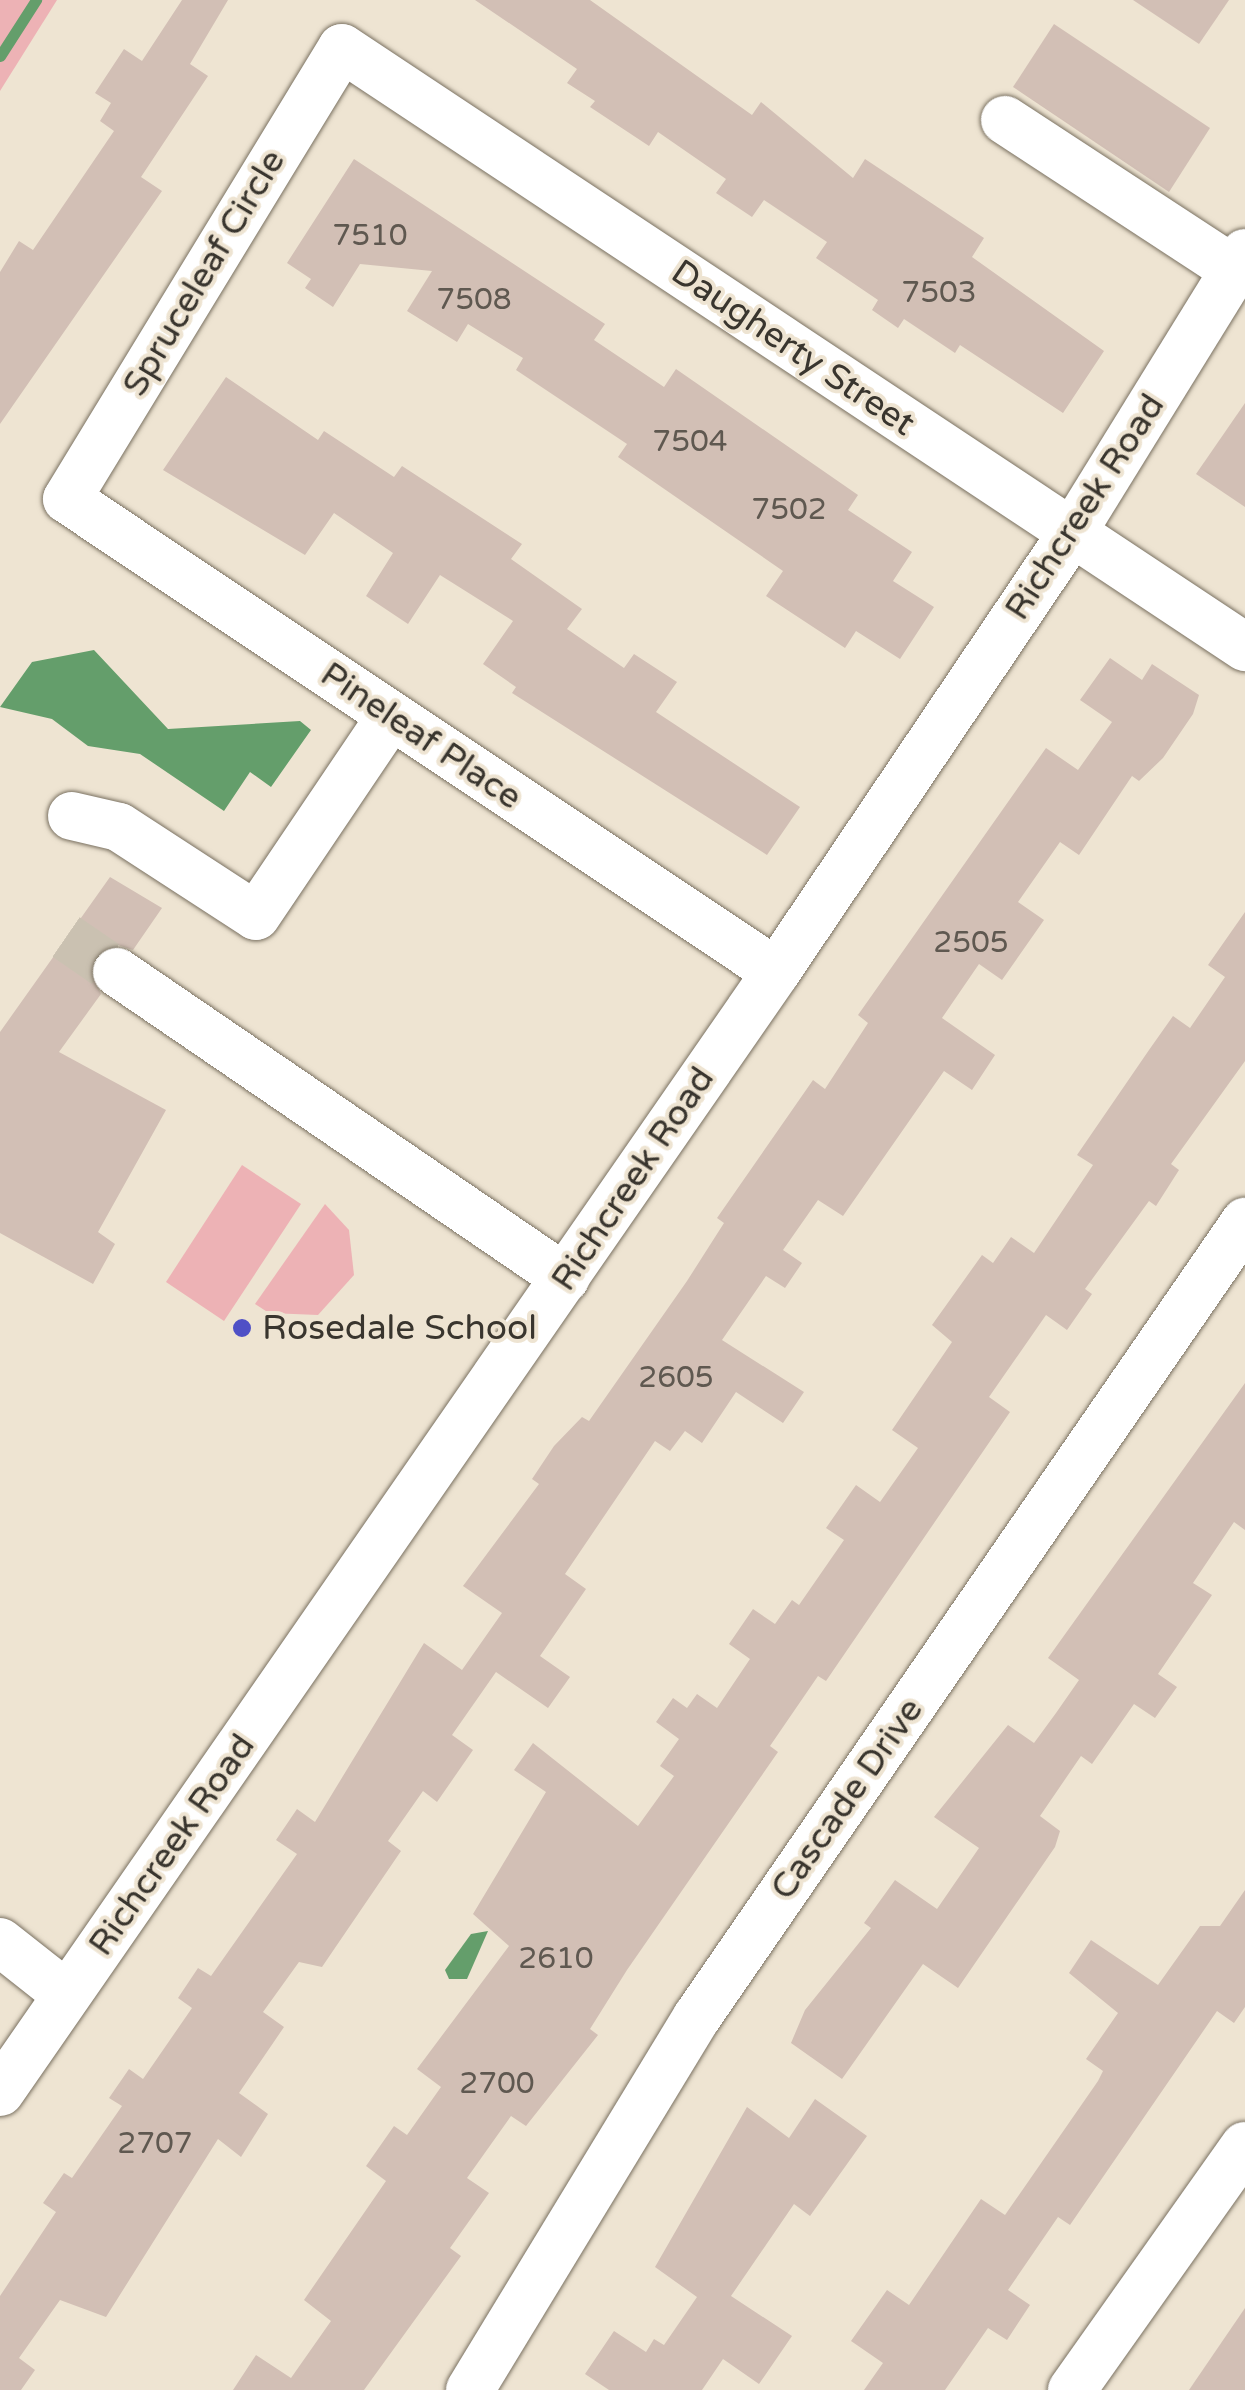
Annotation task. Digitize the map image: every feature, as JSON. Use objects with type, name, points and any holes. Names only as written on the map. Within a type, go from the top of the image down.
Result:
[{"type":"street","name":"Spruceleaf Circle","points":[[66,499],[342,48]]},
{"type":"street","name":"Daugherty Street","points":[[342,48],[1245,647]]},
{"type":"street","points":[[1006,120],[1240,262]]},
{"type":"street","name":"Richcreek Road","points":[[0,2092],[776,972],[1072,532],[1240,262]]},
{"type":"street","name":"Pineleaf Place","points":[[66,499],[776,972]]},
{"type":"street","points":[[72,816],[119,826],[256,916],[391,716]]},
{"type":"street","points":[[117,972],[565,1278]]},
{"type":"street","name":"Cascade Drive","points":[[470,2390],[697,2017],[1245,1222]]},
{"type":"street","points":[[0,1942],[67,1994]]},
{"type":"street","points":[[1072,2390],[1245,2146]]},
{"type":"shaded area","points":[[0,0],[57,0],[0,91]]},
{"type":"shaded area","points":[[94,650],[168,729],[300,721],[311,730],[271,787],[250,772],[224,811],[140,754],[88,746],[52,719],[0,707],[32,662]]},
{"type":"shaded area","points":[[242,1165],[301,1204],[224,1321],[166,1282]]},
{"type":"shaded area","points":[[325,1204],[349,1230],[354,1275],[318,1315],[269,1313],[255,1304]]},
{"type":"shaded area","points":[[488,1931],[467,1979],[449,1979],[445,1970],[471,1934]]},
{"type":"building","points":[[182,0],[228,0],[190,64],[208,76],[141,177],[162,191],[0,424],[0,272],[19,241],[33,250],[114,131],[100,121],[111,103],[95,93],[124,49],[142,61]]},
{"type":"building","points":[[475,0],[590,0],[752,115],[761,102],[853,178],[865,159],[984,238],[972,257],[1104,351],[1063,413],[960,345],[955,353],[904,319],[898,328],[872,310],[878,300],[816,258],[827,242],[764,200],[752,217],[716,193],[726,179],[658,132],[649,146],[590,107],[595,101],[567,83],[577,69]]},
{"type":"building","points":[[1133,0],[1229,0],[1199,44]]},
{"type":"building","points":[[1054,24],[1210,128],[1169,192],[1013,87]]},
{"type":"building","points":[[354,159],[605,324],[594,340],[664,387],[676,369],[858,495],[848,510],[912,552],[893,581],[934,607],[900,659],[856,631],[845,648],[766,596],[783,571],[618,457],[627,444],[516,370],[523,358],[468,324],[457,342],[407,311],[432,271],[360,264],[333,307],[305,288],[311,279],[287,263]]},
{"type":"building","points":[[226,377],[318,440],[324,431],[394,477],[402,466],[522,544],[511,559],[582,609],[567,629],[624,668],[634,654],[677,682],[656,712],[800,807],[767,855],[512,693],[516,687],[483,664],[513,621],[440,575],[408,624],[366,596],[393,553],[334,513],[305,555],[163,470]]},
{"type":"building","points":[[1245,403],[1245,507],[1196,474]]},
{"type":"building","points":[[1110,658],[1142,680],[1152,664],[1199,695],[1193,714],[1163,758],[1139,781],[1132,776],[1079,855],[1060,842],[1018,902],[1044,920],[1002,980],[979,964],[942,1018],[995,1055],[972,1090],[944,1071],[843,1216],[818,1200],[783,1250],[802,1263],[785,1288],[766,1276],[722,1340],[804,1392],[783,1423],[736,1392],[702,1443],[685,1431],[670,1451],[655,1441],[565,1574],[586,1589],[540,1656],[570,1677],[548,1708],[496,1672],[452,1735],[473,1750],[437,1802],[423,1791],[388,1841],[401,1851],[322,1967],[299,1962],[263,2012],[284,2027],[239,2093],[268,2114],[241,2157],[218,2139],[106,2317],[60,2300],[19,2358],[35,2370],[21,2390],[0,2390],[0,2296],[56,2212],[43,2203],[64,2173],[72,2178],[122,2106],[109,2098],[129,2069],[143,2079],[192,2008],[178,1998],[198,1968],[211,1976],[297,1854],[276,1840],[297,1809],[315,1822],[424,1643],[462,1670],[502,1613],[463,1586],[539,1484],[532,1479],[554,1446],[582,1417],[589,1421],[687,1281],[724,1223],[717,1218],[813,1080],[825,1089],[868,1023],[858,1015],[1046,748],[1078,770],[1112,722],[1080,700]]},
{"type":"building","points":[[110,877],[162,908],[133,950],[118,945],[95,956],[90,971],[101,994],[59,1052],[166,1110],[98,1232],[115,1244],[93,1284],[0,1233],[0,1032]]},
{"type":"building","points":[[1245,912],[1245,1061],[1171,1164],[1179,1170],[1156,1206],[1149,1201],[1085,1289],[1092,1294],[1067,1330],[1046,1315],[989,1397],[1010,1412],[826,1681],[818,1676],[770,1746],[778,1752],[590,2029],[598,2035],[526,2126],[511,2116],[467,2178],[489,2193],[450,2248],[461,2256],[364,2390],[233,2390],[256,2355],[291,2378],[331,2321],[304,2300],[386,2181],[366,2166],[394,2126],[407,2135],[441,2087],[417,2069],[509,1946],[473,1914],[546,1792],[514,1770],[533,1743],[638,1826],[674,1776],[660,1766],[679,1739],[656,1722],[673,1698],[687,1708],[697,1694],[717,1708],[750,1659],[729,1644],[753,1609],[775,1624],[792,1600],[799,1605],[844,1540],[826,1528],[856,1485],[880,1502],[918,1448],[892,1430],[952,1342],[932,1325],[982,1255],[993,1263],[1011,1237],[1034,1253],[1093,1165],[1077,1155],[1149,1050],[1173,1016],[1190,1028],[1225,977],[1208,965]]},
{"type":"building","points":[[1245,1383],[1245,1530],[1234,1522],[1193,1583],[1212,1595],[1158,1674],[1177,1687],[1155,1718],[1134,1704],[1092,1764],[1081,1756],[1040,1816],[1060,1831],[1055,1847],[958,1988],[923,1964],[842,2079],[791,2043],[805,2010],[871,1928],[864,1923],[895,1880],[937,1909],[979,1848],[934,1817],[1008,1725],[1034,1743],[1056,1713],[1079,1680],[1048,1658]]},
{"type":"building","points":[[1245,1890],[1245,2007],[1234,2023],[1217,2011],[1070,2225],[1058,2217],[1008,2290],[1030,2305],[1007,2340],[988,2328],[945,2390],[864,2390],[883,2363],[851,2341],[887,2290],[909,2305],[981,2199],[1005,2215],[1098,2081],[1103,2071],[1086,2059],[1118,2013],[1069,1973],[1091,1940],[1158,1985],[1200,1926],[1220,1926]]},
{"type":"building","points":[[815,2099],[867,2136],[810,2216],[794,2204],[731,2296],[792,2336],[759,2384],[723,2359],[702,2390],[609,2390],[585,2374],[614,2331],[646,2352],[654,2339],[664,2345],[697,2297],[655,2267],[747,2107],[789,2138]]},
{"type":"building","points":[[1245,2308],[1245,2390],[1189,2390]]},
{"type":"waterway","points":[[0,56],[36,0]]},
{"type":"tunnel","points":[[66,937],[117,972]]},
{"type":"place","name":"Rosedale School","points":[[242,1328]]}]
